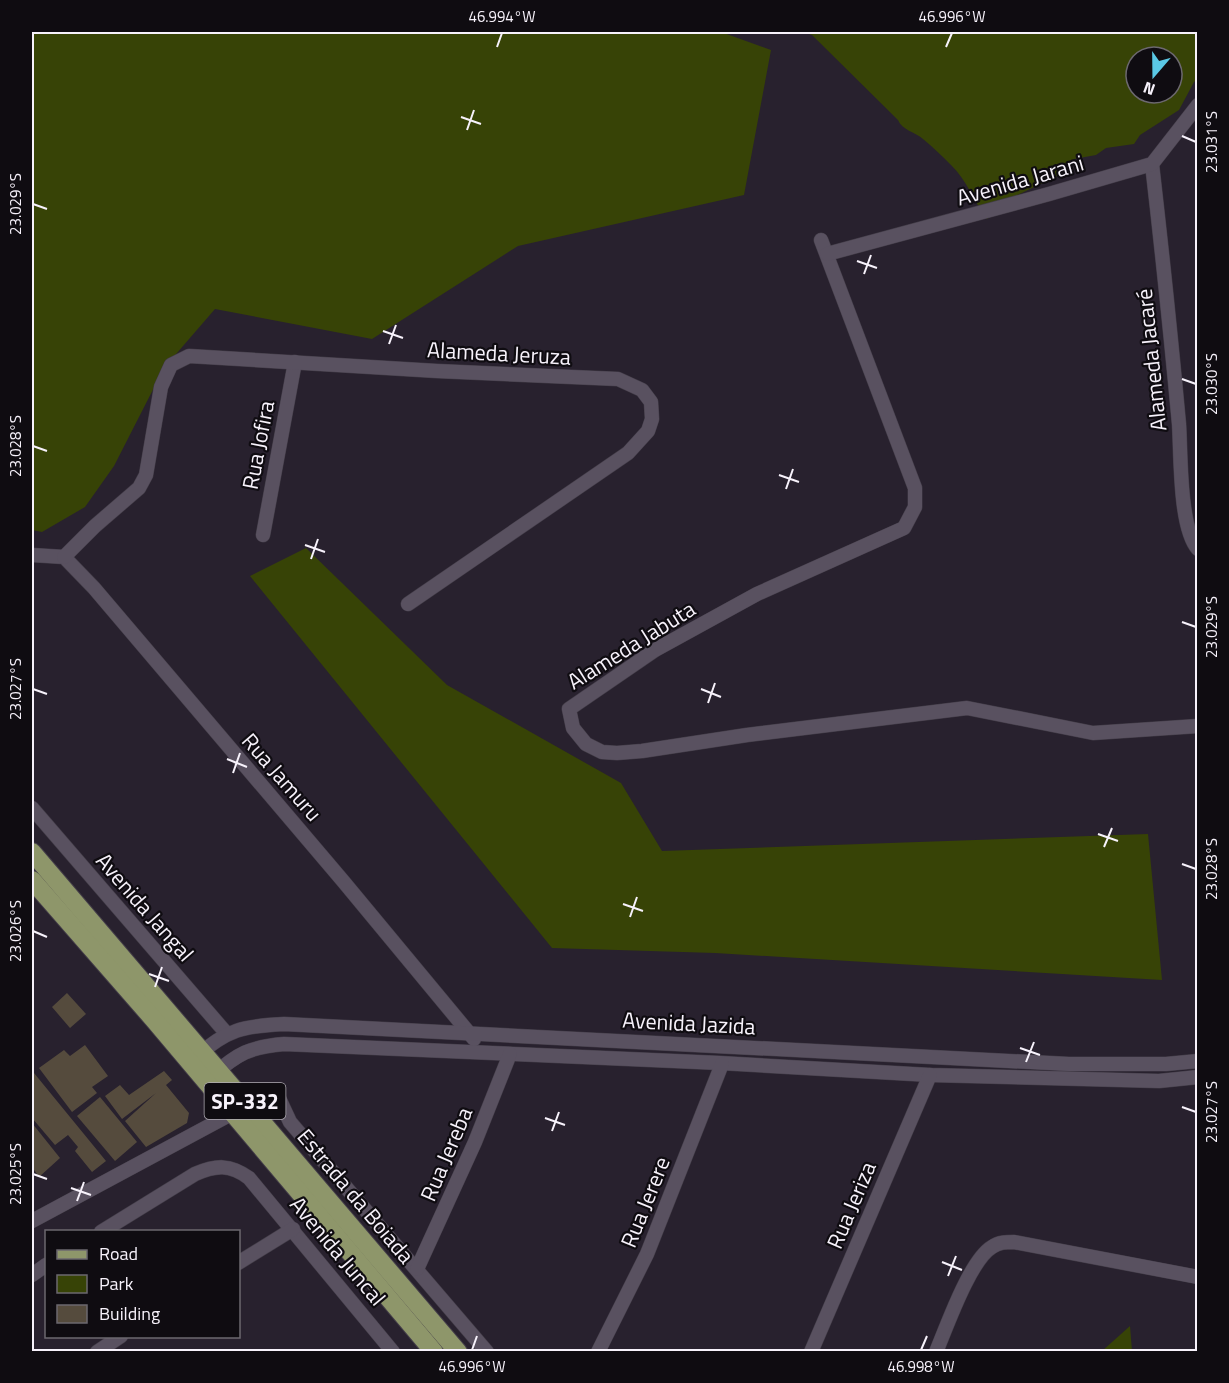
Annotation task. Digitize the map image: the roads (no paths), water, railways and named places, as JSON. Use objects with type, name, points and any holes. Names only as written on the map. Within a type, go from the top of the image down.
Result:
[{"type":"main road","name":"Estrada da Boiada","points":[[32,852],[213,1076],[458,1352]]},
{"type":"main road","name":"Estrada da Boiada","points":[[32,880],[196,1056]]},
{"type":"main road","name":"Estrada da Boiada","points":[[213,1076],[233,1113],[434,1352]]},
{"type":"street","points":[[1152,164],[1197,105]]},
{"type":"street","name":"Avenida Jarani","points":[[827,254],[1152,164]]},
{"type":"street","name":"Alameda Jacaré","points":[[1152,164],[1178,413],[1185,508],[1196,545]]},
{"type":"street","name":"Alameda Jabuta","points":[[821,240],[915,488],[915,507],[904,528],[757,594],[655,650],[569,709],[573,728],[586,744],[602,752],[617,753],[967,708],[1093,733],[1197,726]]},
{"type":"street","name":"Alameda Jeruza","points":[[64,557],[94,526],[139,488],[146,475],[161,387],[171,364],[189,356],[618,379],[642,390],[651,402],[652,419],[648,431],[628,453],[408,604]]},
{"type":"street","name":"Rua Jofira","points":[[263,535],[295,362]]},
{"type":"street","points":[[32,555],[64,557]]},
{"type":"street","name":"Rua Jamuru","points":[[64,557],[94,588],[336,872],[470,1035],[483,1054]]},
{"type":"street","name":"Avenida Jangal","points":[[32,808],[227,1034]]},
{"type":"street","name":"Avenida Jazida","points":[[196,1056],[227,1034],[251,1026],[284,1024],[1080,1064],[1166,1064],[1197,1061]]},
{"type":"street","name":"Avenida Jazida","points":[[213,1076],[234,1057],[259,1046],[284,1044],[930,1075],[1159,1081],[1197,1077]]},
{"type":"street","name":"Rua Jerere","points":[[598,1352],[647,1254],[723,1064],[717,1061],[713,1054],[724,1045]]},
{"type":"street","name":"Rua Jereba","points":[[417,1269],[471,1152],[510,1054]]},
{"type":"street","name":"Rua Jeriza","points":[[811,1352],[930,1075],[941,1071],[942,1062],[933,1056]]},
{"type":"street","points":[[277,1094],[290,1122],[487,1352]]},
{"type":"street","points":[[32,1221],[233,1113]]},
{"type":"street","name":"Avenida Juncal","points":[[104,1230],[195,1174],[211,1167],[226,1166],[249,1178],[393,1352]]},
{"type":"street","points":[[240,1262],[293,1229]]},
{"type":"street","points":[[936,1352],[967,1281],[981,1256],[991,1247],[1002,1242],[1014,1242],[1197,1277]]},
{"type":"street","points":[[32,1275],[45,1266]]},
{"type":"street","points":[[97,1352],[118,1338]]}]
